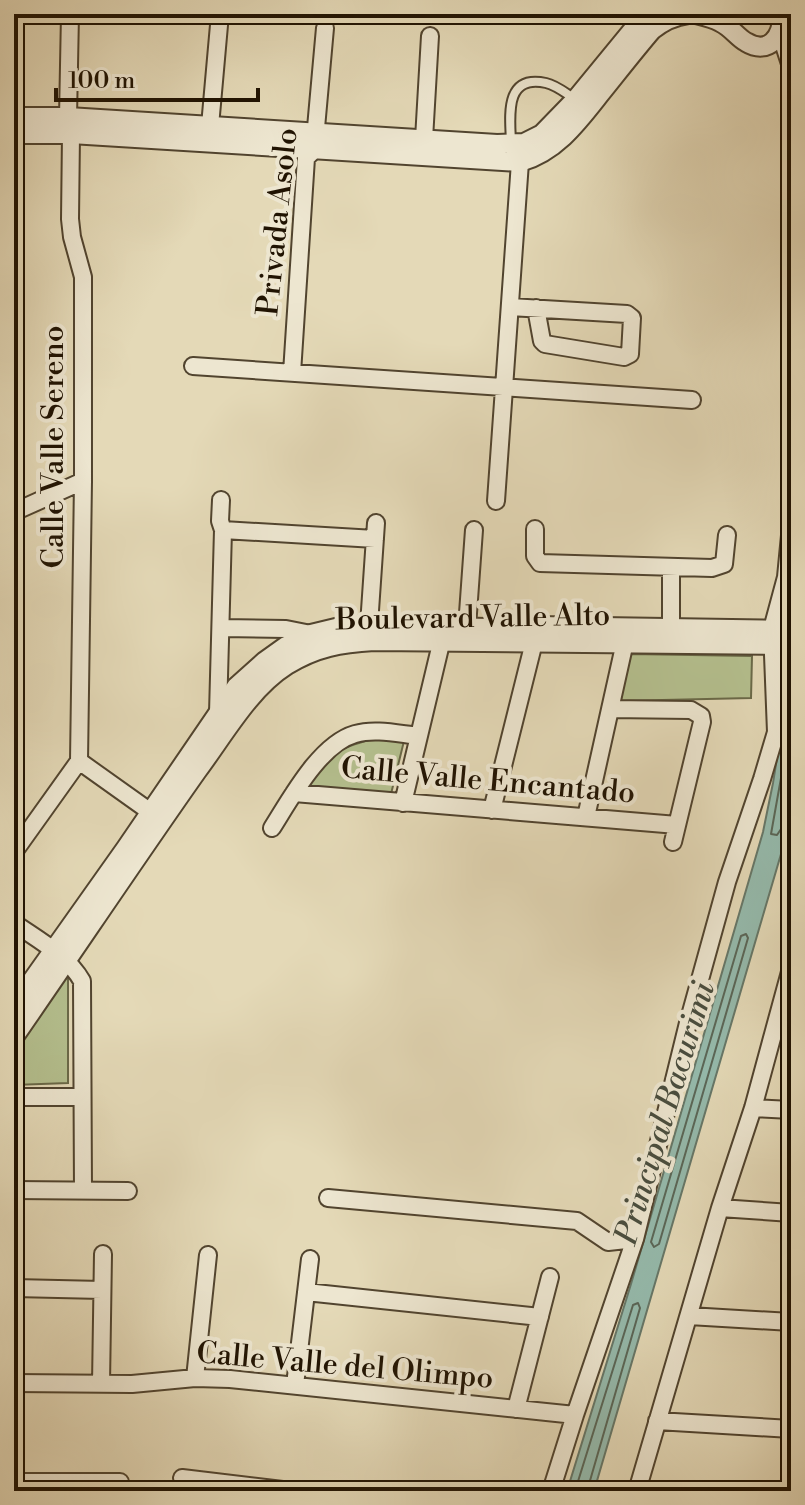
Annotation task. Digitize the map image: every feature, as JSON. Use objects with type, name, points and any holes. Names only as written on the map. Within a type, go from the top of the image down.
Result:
[{"type":"street","name":"Calle Valle Sereno","points":[[70,14],[70,219],[83,277],[79,761]]},
{"type":"street","points":[[14,134],[70,126],[210,126],[315,142],[424,139],[511,145],[524,143],[572,112],[636,38],[651,14]]},
{"type":"street","points":[[636,38],[663,22],[688,14]]},
{"type":"street","points":[[696,14],[721,23],[734,22],[743,40],[756,46],[772,43],[781,23]]},
{"type":"street","points":[[781,23],[791,67]]},
{"type":"street","points":[[210,126],[219,25]]},
{"type":"street","name":"Privada Asolo","points":[[292,373],[306,158],[315,142],[325,28]]},
{"type":"street","points":[[424,139],[430,36]]},
{"type":"street","points":[[14,117],[70,126],[315,142],[520,162],[539,155],[557,143],[572,112]]},
{"type":"street","points":[[496,501],[520,162],[511,145]]},
{"type":"street","points":[[510,307],[536,308],[627,314],[632,318],[630,354],[624,357],[545,344],[536,308]]},
{"type":"street","points":[[193,366],[692,400]]},
{"type":"street","points":[[14,512],[83,481]]},
{"type":"street","points":[[218,713],[223,530],[221,500]]},
{"type":"street","points":[[551,1491],[635,1239],[688,1023],[727,882],[776,732],[791,525]]},
{"type":"street","points":[[535,529],[535,556],[540,563],[712,568],[724,564],[727,535]]},
{"type":"street","points":[[223,530],[376,531],[369,625]]},
{"type":"street","points":[[467,627],[474,530]]},
{"type":"street","points":[[671,567],[671,628]]},
{"type":"street","name":"Boulevard Valle Alto","points":[[14,1037],[60,956],[156,816],[236,687],[286,646],[311,634],[340,627],[369,625],[534,642],[626,636],[671,628],[782,637]]},
{"type":"street","name":"Boulevard Valle Alto","points":[[156,816],[271,677],[317,649],[343,643],[443,634],[467,627],[626,636],[782,637]]},
{"type":"street","points":[[221,628],[286,629],[311,634]]},
{"type":"street","points":[[403,803],[443,634]]},
{"type":"street","points":[[586,817],[626,636]]},
{"type":"street","points":[[492,810],[534,642]]},
{"type":"street","points":[[610,709],[691,710],[701,716],[673,842]]},
{"type":"street","points":[[272,828],[322,757],[340,741],[356,733],[375,731],[419,736]]},
{"type":"street","points":[[14,852],[79,761],[156,816]]},
{"type":"street","name":"Calle Valle Encantado","points":[[294,793],[677,825]]},
{"type":"street","points":[[14,923],[60,956],[75,969],[82,981],[83,1190]]},
{"type":"street","name":"Boulevard Valle Alto","points":[[14,1006],[60,956]]},
{"type":"street","points":[[637,1491],[720,1208],[786,1007],[791,968]]},
{"type":"street","points":[[14,1097],[82,1097]]},
{"type":"street","points":[[753,1108],[791,1110]]},
{"type":"street","points":[[14,1190],[128,1191]]},
{"type":"street","points":[[328,1198],[577,1221],[608,1242],[626,1267]]},
{"type":"street","points":[[720,1208],[791,1213]]},
{"type":"street","points":[[608,1242],[635,1239]]},
{"type":"street","points":[[101,1384],[103,1254]]},
{"type":"street","points":[[195,1378],[208,1255]]},
{"type":"street","points":[[295,1385],[310,1259]]},
{"type":"street","points":[[516,1409],[550,1277]]},
{"type":"street","points":[[14,1288],[102,1290]]},
{"type":"street","points":[[306,1292],[540,1317]]},
{"type":"street","points":[[689,1316],[791,1322]]},
{"type":"street","name":"Calle Valle del Olimpo","points":[[14,1383],[132,1384],[195,1378],[295,1385],[575,1415]]},
{"type":"street","points":[[657,1421],[791,1429]]},
{"type":"street","points":[[182,1478],[214,1486],[291,1491]]},
{"type":"street","points":[[14,1482],[93,1487],[120,1482]]},
{"type":"lane","points":[[511,145],[510,105],[515,92],[527,83],[547,83],[572,112]]},
{"type":"green space","points":[[630,654],[752,656],[751,698],[618,701]]},
{"type":"green space","points":[[373,739],[404,741],[391,794],[305,786],[333,754]]},
{"type":"green space","points":[[68,967],[68,1083],[14,1085],[14,1045]]},
{"type":"water","points":[[791,626],[791,820],[594,1491],[567,1491],[763,832],[787,696]]},
{"type":"water label","name":"Principal Bacurimi","points":[[665,1113]]}]
